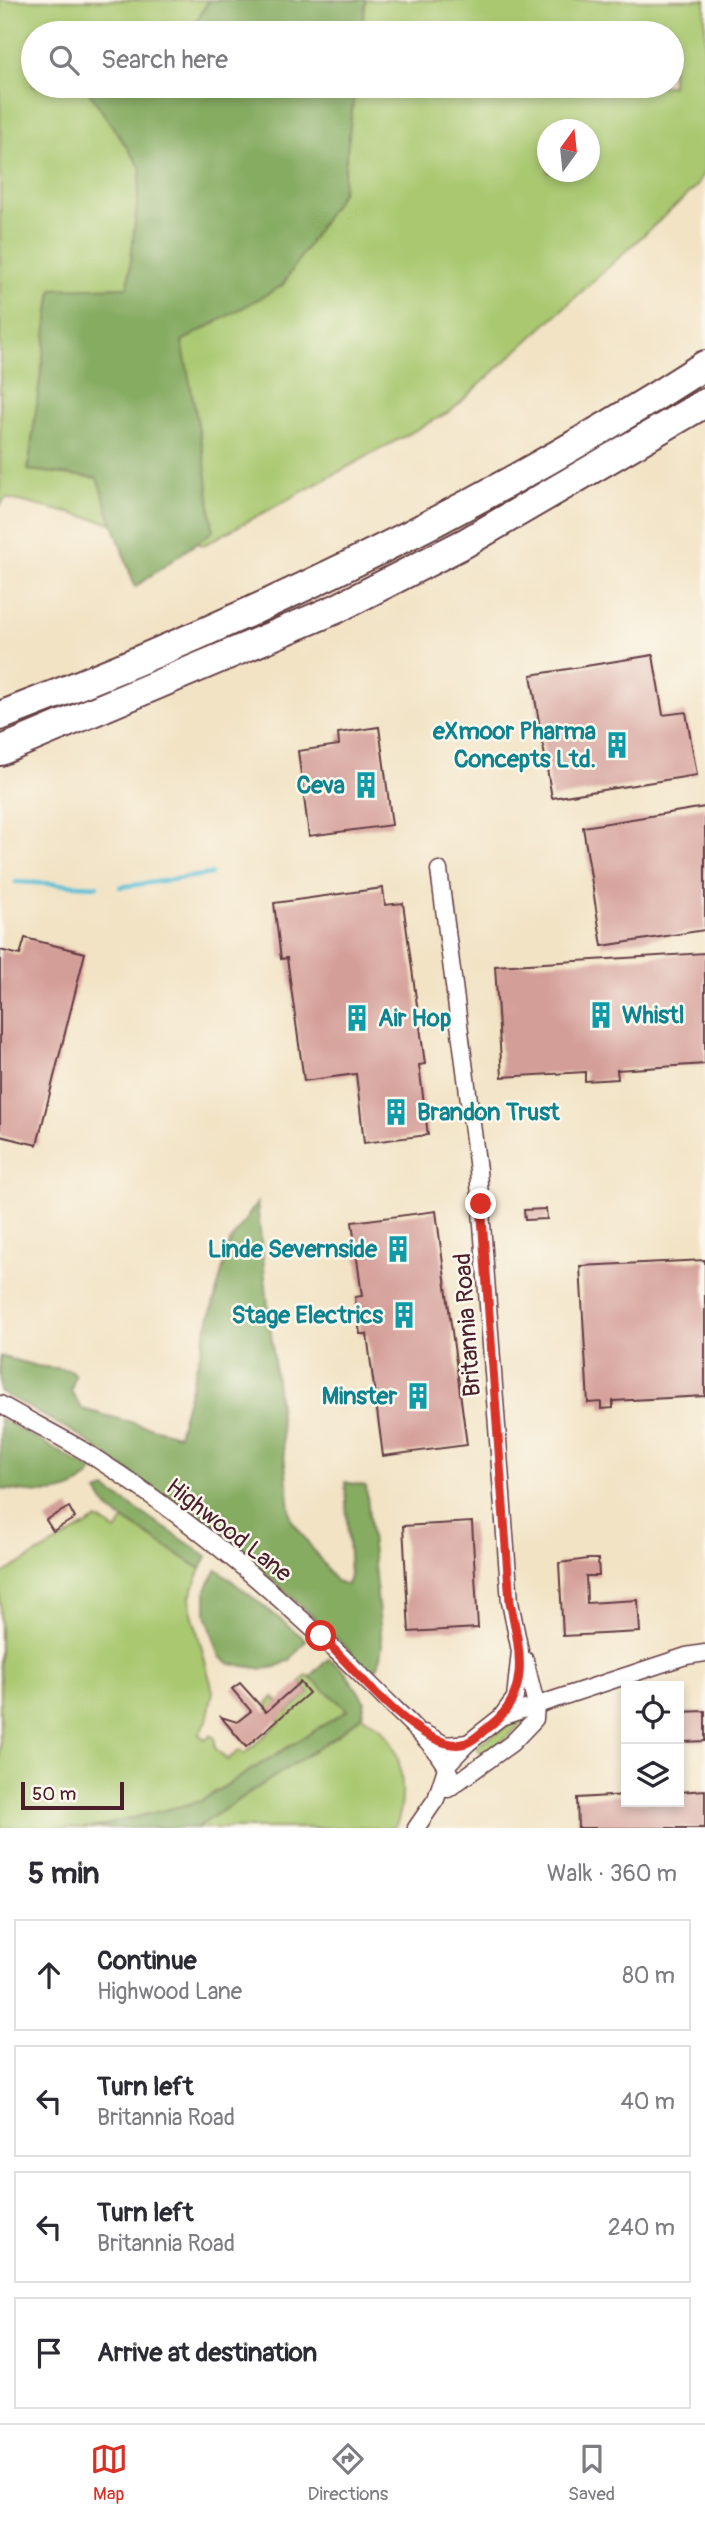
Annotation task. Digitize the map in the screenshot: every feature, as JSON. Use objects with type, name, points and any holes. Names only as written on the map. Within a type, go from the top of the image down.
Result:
[{"type":"highway","points":[[0,716],[214,629],[374,554],[471,503],[649,401],[705,365]]},
{"type":"highway","points":[[0,751],[336,609],[465,543],[705,403]]},
{"type":"street","name":"Britannia Road","points":[[439,870],[478,1170],[510,1602],[520,1651],[515,1698],[501,1717],[468,1743],[447,1765]]},
{"type":"street","name":"Highwood Lane","points":[[0,1404],[89,1454],[170,1511],[272,1590],[407,1721],[447,1765],[454,1784]]},
{"type":"street","name":"Britannia Road","points":[[501,1717],[536,1704],[527,1663],[520,1651]]},
{"type":"street","points":[[416,1828],[436,1799],[527,1731],[535,1718],[536,1704],[560,1699],[686,1656],[705,1653]]},
{"type":"street","name":"Highwood Lane","points":[[407,1721],[446,1745],[468,1743]]},
{"type":"street","points":[[436,1799],[447,1765]]},
{"type":"green space","points":[[0,0],[705,0],[705,171],[696,187],[451,411],[204,545],[6,498],[0,506]]},
{"type":"green space","points":[[209,0],[366,0],[363,21],[196,21]]},
{"type":"green space","points":[[93,98],[354,98],[342,192],[282,286],[182,341],[205,462],[213,531],[135,587],[97,478],[28,470],[52,289],[128,287],[141,168]]},
{"type":"green space","points":[[257,1203],[291,1519],[336,1581],[347,1585],[350,1575],[345,1482],[366,1486],[382,1645],[379,1664],[373,1674],[256,1566],[77,1434],[0,1392],[0,1356],[37,1366],[70,1370],[75,1375],[71,1391],[82,1409],[178,1435],[230,1242]]},
{"type":"green space","points":[[0,1418],[93,1471],[84,1481],[63,1491],[39,1493],[0,1489]]},
{"type":"green space","points":[[106,1489],[207,1556],[201,1569],[109,1510],[97,1492]]},
{"type":"green space","points":[[98,1519],[116,1531],[124,1520],[201,1569],[190,1596],[191,1609],[213,1691],[207,1721],[199,1734],[206,1740],[211,1735],[215,1738],[215,1748],[227,1760],[240,1750],[244,1754],[280,1722],[266,1705],[273,1697],[287,1712],[309,1693],[300,1682],[307,1675],[348,1710],[201,1801],[93,1828],[0,1828],[0,1575]]},
{"type":"green space","points":[[217,1569],[306,1640],[290,1660],[264,1669],[231,1664],[220,1657],[206,1614],[206,1589]]},
{"type":"green space","points":[[329,1658],[344,1671],[365,1701],[362,1715],[339,1734],[196,1828],[93,1828],[201,1801],[348,1710],[310,1677]]},
{"type":"green space","points":[[362,1715],[382,1730],[396,1753],[402,1778],[402,1792],[395,1828],[196,1828],[339,1734]]},
{"type":"green space","points":[[521,1717],[525,1720],[485,1758],[476,1747]]},
{"type":"building","name":"eXmoor Pharma Concepts Ltd.","points":[[653,655],[663,715],[686,712],[697,775],[552,798],[531,675]]},
{"type":"building","points":[[379,727],[392,825],[309,836],[298,751],[339,745],[338,733]]},
{"type":"building","points":[[705,807],[705,930],[602,946],[583,827]]},
{"type":"building","name":"Air Hop","points":[[383,888],[385,905],[403,903],[425,1064],[419,1065],[428,1135],[364,1143],[356,1074],[304,1081],[287,958],[281,959],[274,903]]},
{"type":"building","points":[[25,938],[85,953],[37,1145],[0,1136],[0,950],[20,955]]},
{"type":"building","name":"Whistl","points":[[705,953],[705,1064],[617,1070],[618,1079],[585,1081],[585,1072],[502,1077],[495,966]]},
{"type":"building","points":[[546,1209],[547,1219],[525,1220],[524,1210]]},
{"type":"building","points":[[436,1211],[467,1445],[383,1456],[367,1334],[360,1334],[355,1297],[362,1296],[352,1222]]},
{"type":"building","points":[[705,1260],[705,1396],[613,1401],[613,1408],[601,1409],[601,1402],[588,1403],[580,1266]]},
{"type":"building","points":[[69,1507],[75,1518],[53,1531],[46,1520]]},
{"type":"building","points":[[472,1522],[478,1628],[409,1632],[403,1526]]},
{"type":"building","points":[[598,1559],[599,1576],[586,1576],[587,1603],[638,1600],[640,1632],[563,1636],[559,1563]]},
{"type":"building","points":[[300,1682],[309,1693],[246,1747],[221,1717],[237,1722],[251,1711],[232,1689],[240,1683],[266,1712]]},
{"type":"building","points":[[705,1711],[705,1741],[684,1742],[684,1712]]},
{"type":"building","points":[[705,1790],[705,1828],[578,1828],[577,1798],[621,1795],[621,1807],[684,1807],[684,1792]]},
{"type":"waterway","points":[[120,887],[211,874]]},
{"type":"waterway","points":[[16,882],[97,886]]},
{"type":"place","name":"eXmoor Pharma Concepts Ltd.","points":[[617,745]]},
{"type":"place","name":"Ceva","points":[[366,785]]},
{"type":"place","name":"Whistl","points":[[601,1015]]},
{"type":"place","name":"Air Hop","points":[[357,1018]]},
{"type":"place","name":"Brandon Trust","points":[[396,1112]]},
{"type":"place","name":"Linde Severnside","points":[[398,1249]]},
{"type":"place","name":"Stage Electrics","points":[[404,1315]]},
{"type":"place","name":"Minster","points":[[418,1396]]},
{"type":"route","points":[[321,1636],[407,1721],[446,1745],[468,1743],[501,1717],[515,1698],[519,1682],[520,1651],[510,1602],[481,1204]]}]
